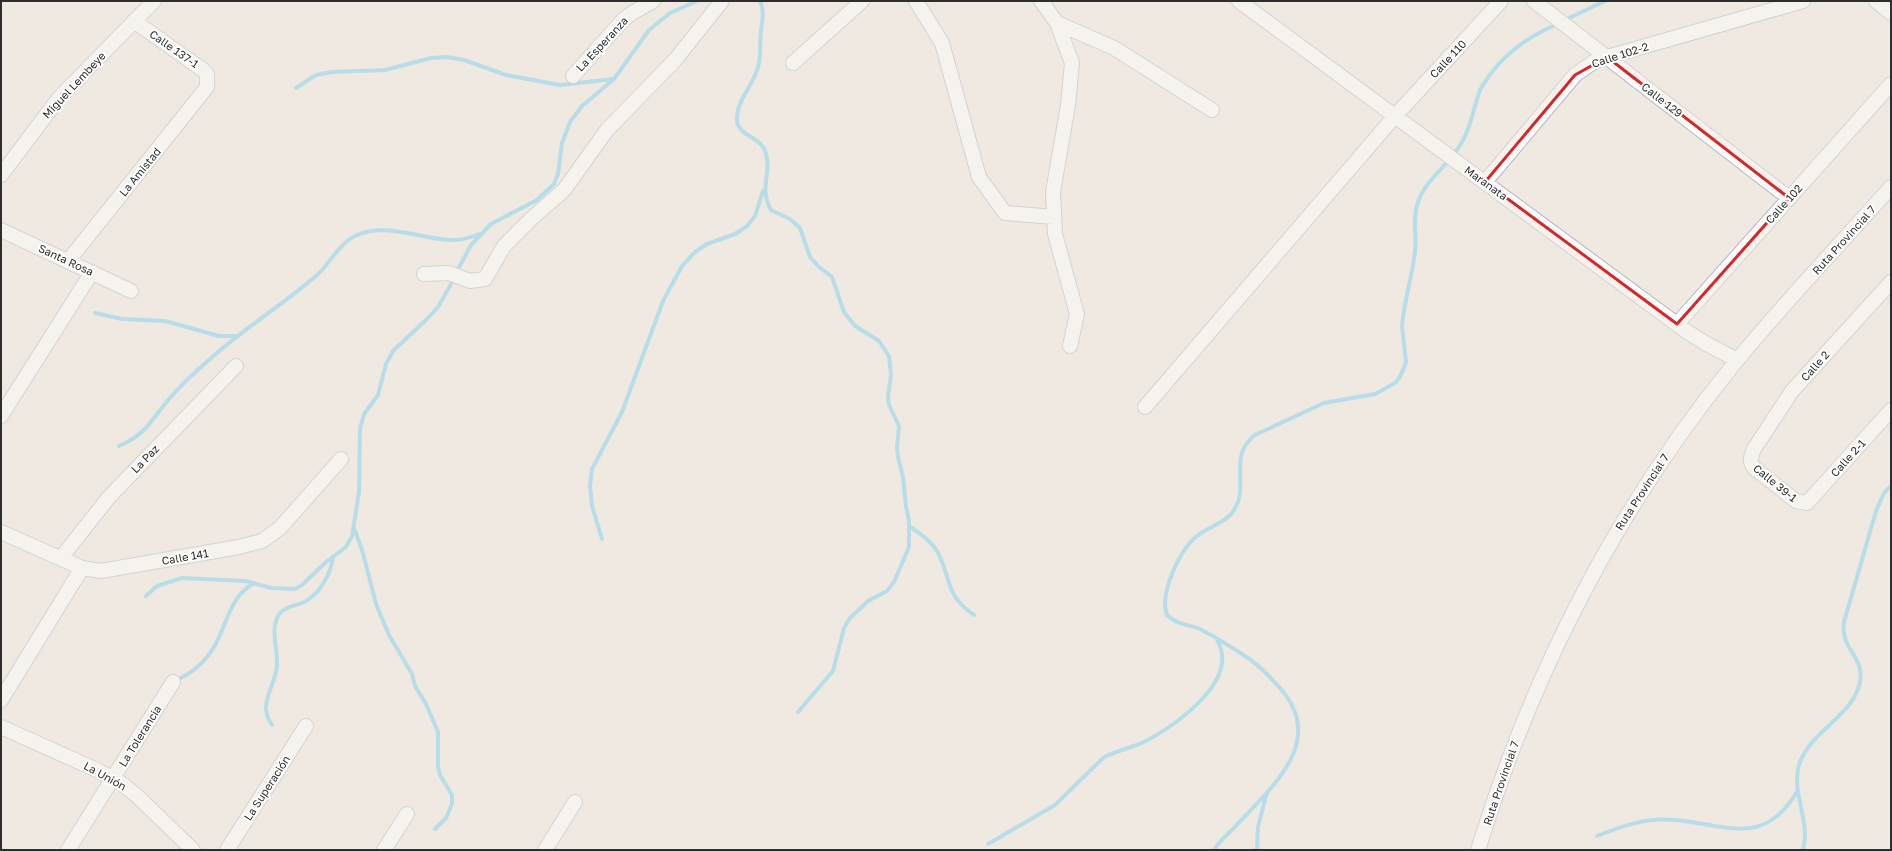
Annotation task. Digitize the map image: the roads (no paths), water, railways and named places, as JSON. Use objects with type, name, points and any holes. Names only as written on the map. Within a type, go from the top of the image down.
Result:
[{"type":"street","name":"Miguel Lembeye","points":[[1,175],[59,98],[154,1]]},
{"type":"street","name":"La Esperanza","points":[[573,76],[623,20],[653,1]]},
{"type":"street","points":[[424,274],[449,273],[470,281],[485,279],[504,246],[531,219],[564,190],[607,130],[675,60],[722,1]]},
{"type":"street","points":[[793,63],[862,1]]},
{"type":"street","points":[[916,1],[942,43],[979,177],[1005,213],[1054,217]]},
{"type":"street","points":[[1041,1],[1057,23],[1072,64],[1068,105],[1053,192],[1055,234],[1077,314],[1070,346]]},
{"type":"street","name":"Maranata","points":[[1239,1],[1677,324],[1705,343],[1737,360]]},
{"type":"street","name":"Calle 110","points":[[1145,407],[1395,116],[1501,1]]},
{"type":"street","name":"Calle 129","points":[[1534,1],[1789,198]]},
{"type":"street","name":"Calle 102-2","points":[[1485,182],[1570,79],[1584,67],[1607,57],[1803,1]]},
{"type":"street","points":[[1876,1],[1891,13]]},
{"type":"street","name":"Calle 137-1","points":[[134,21],[203,70],[207,74],[208,81]]},
{"type":"street","points":[[1057,23],[1114,48],[1212,110]]},
{"type":"street","name":"La Amistad","points":[[68,261],[205,93],[208,81]]},
{"type":"street","name":"Calle 102","points":[[1677,324],[1891,84]]},
{"type":"street","name":"Ruta Provincial 7","points":[[1478,850],[1498,786],[1524,718],[1550,658],[1581,595],[1615,534],[1653,474],[1686,426],[1737,360],[1891,187]]},
{"type":"street","name":"Santa Rosa","points":[[1,230],[131,291]]},
{"type":"street","points":[[1,416],[92,272]]},
{"type":"street","name":"Calle 2","points":[[1750,459],[1754,449],[1792,391],[1889,288]]},
{"type":"street","name":"La Paz","points":[[61,558],[109,497],[236,366]]},
{"type":"street","name":"Calle 2-1","points":[[1804,504],[1810,501],[1891,410]]},
{"type":"street","name":"Calle 141","points":[[1,532],[82,568],[107,572],[239,547],[262,541],[280,528],[341,459]]},
{"type":"street","name":"Calle 39-1","points":[[1750,459],[1754,468],[1796,501],[1804,504]]},
{"type":"street","points":[[1,700],[82,568]]},
{"type":"street","name":"La Tolerancia","points":[[68,850],[173,682]]},
{"type":"street","name":"La Superación","points":[[227,850],[306,726]]},
{"type":"street","name":"La Unión","points":[[1,727],[113,779],[136,795],[193,850]]},
{"type":"street","points":[[545,850],[575,802]]},
{"type":"street","points":[[384,850],[407,814]]},
{"type":"waterway","points":[[457,271],[471,245],[491,224],[537,200],[554,184],[558,174],[562,143],[570,122],[582,106],[614,79],[649,30],[670,13],[697,1]]},
{"type":"waterway","points":[[760,1],[763,16],[760,36],[759,62],[753,80],[740,105],[737,118],[738,124],[740,129],[758,142],[765,151],[767,159],[765,187],[767,202],[771,210],[790,219],[800,228],[810,257],[819,267],[832,277],[844,312],[855,326],[879,341],[889,356],[891,375],[888,397],[889,405],[899,426],[897,447],[898,457],[903,477],[909,520],[909,547],[894,582],[887,591],[868,601],[850,618],[844,628],[833,671],[798,712]]},
{"type":"waterway","points":[[1563,21],[1605,1]]},
{"type":"waterway","points":[[1214,850],[1262,799],[1288,765],[1296,747],[1298,728],[1293,708],[1280,688],[1257,665],[1226,644],[1200,629],[1179,623],[1167,615],[1165,606],[1168,584],[1178,561],[1191,542],[1201,533],[1228,517],[1238,503],[1240,493],[1240,462],[1242,453],[1247,444],[1255,435],[1324,403],[1375,394],[1395,383],[1400,377],[1406,362],[1402,326],[1404,308],[1414,259],[1415,214],[1421,194],[1459,147],[1469,126],[1480,90],[1492,72],[1506,56],[1522,44],[1538,33],[1557,24]]},
{"type":"waterway","points":[[296,88],[316,75],[332,72],[385,70],[431,58],[447,57],[464,60],[506,75],[560,85],[613,79]]},
{"type":"waterway","points":[[602,539],[592,506],[590,486],[592,469],[622,412],[663,301],[682,266],[695,252],[707,244],[735,234],[747,226],[755,216],[763,191]]},
{"type":"waterway","points":[[119,446],[136,437],[148,426],[174,394],[194,373],[236,337],[317,275],[349,239],[367,232],[379,230],[404,232],[454,240],[464,239],[480,234]]},
{"type":"waterway","points":[[146,596],[157,586],[182,578],[246,581],[271,588],[295,589],[302,585],[326,562],[346,547],[352,536],[359,492],[360,429],[364,414],[378,395],[386,364],[393,351],[438,307],[451,284]]},
{"type":"waterway","points":[[95,313],[122,319],[165,321],[219,336],[237,336]]},
{"type":"waterway","points":[[1803,850],[1805,837],[1797,780],[1800,762],[1813,741],[1841,714],[1849,704],[1856,694],[1860,682],[1861,673],[1856,659],[1846,640],[1844,622],[1876,511],[1884,493],[1891,486]]},
{"type":"waterway","points":[[909,526],[931,543],[937,551],[953,593],[964,608],[974,615]]},
{"type":"waterway","points":[[354,528],[363,553],[376,604],[389,635],[412,674],[415,686],[426,704],[438,732],[438,767],[440,775],[452,795],[452,804],[446,818],[435,829]]},
{"type":"waterway","points":[[272,725],[266,713],[266,702],[277,670],[274,631],[277,619],[280,613],[285,609],[308,600],[319,590],[330,570],[333,557]]},
{"type":"waterway","points":[[179,679],[192,671],[208,656],[216,644],[236,600],[254,583]]},
{"type":"waterway","points":[[988,844],[1055,805],[1103,758],[1146,741],[1159,734],[1188,713],[1202,700],[1213,685],[1220,670],[1222,655],[1217,640]]},
{"type":"waterway","points":[[1597,836],[1635,823],[1664,819],[1727,828],[1743,829],[1758,826],[1772,820],[1785,808],[1798,790]]},
{"type":"waterway","points":[[1257,850],[1258,827],[1267,792]]}]
